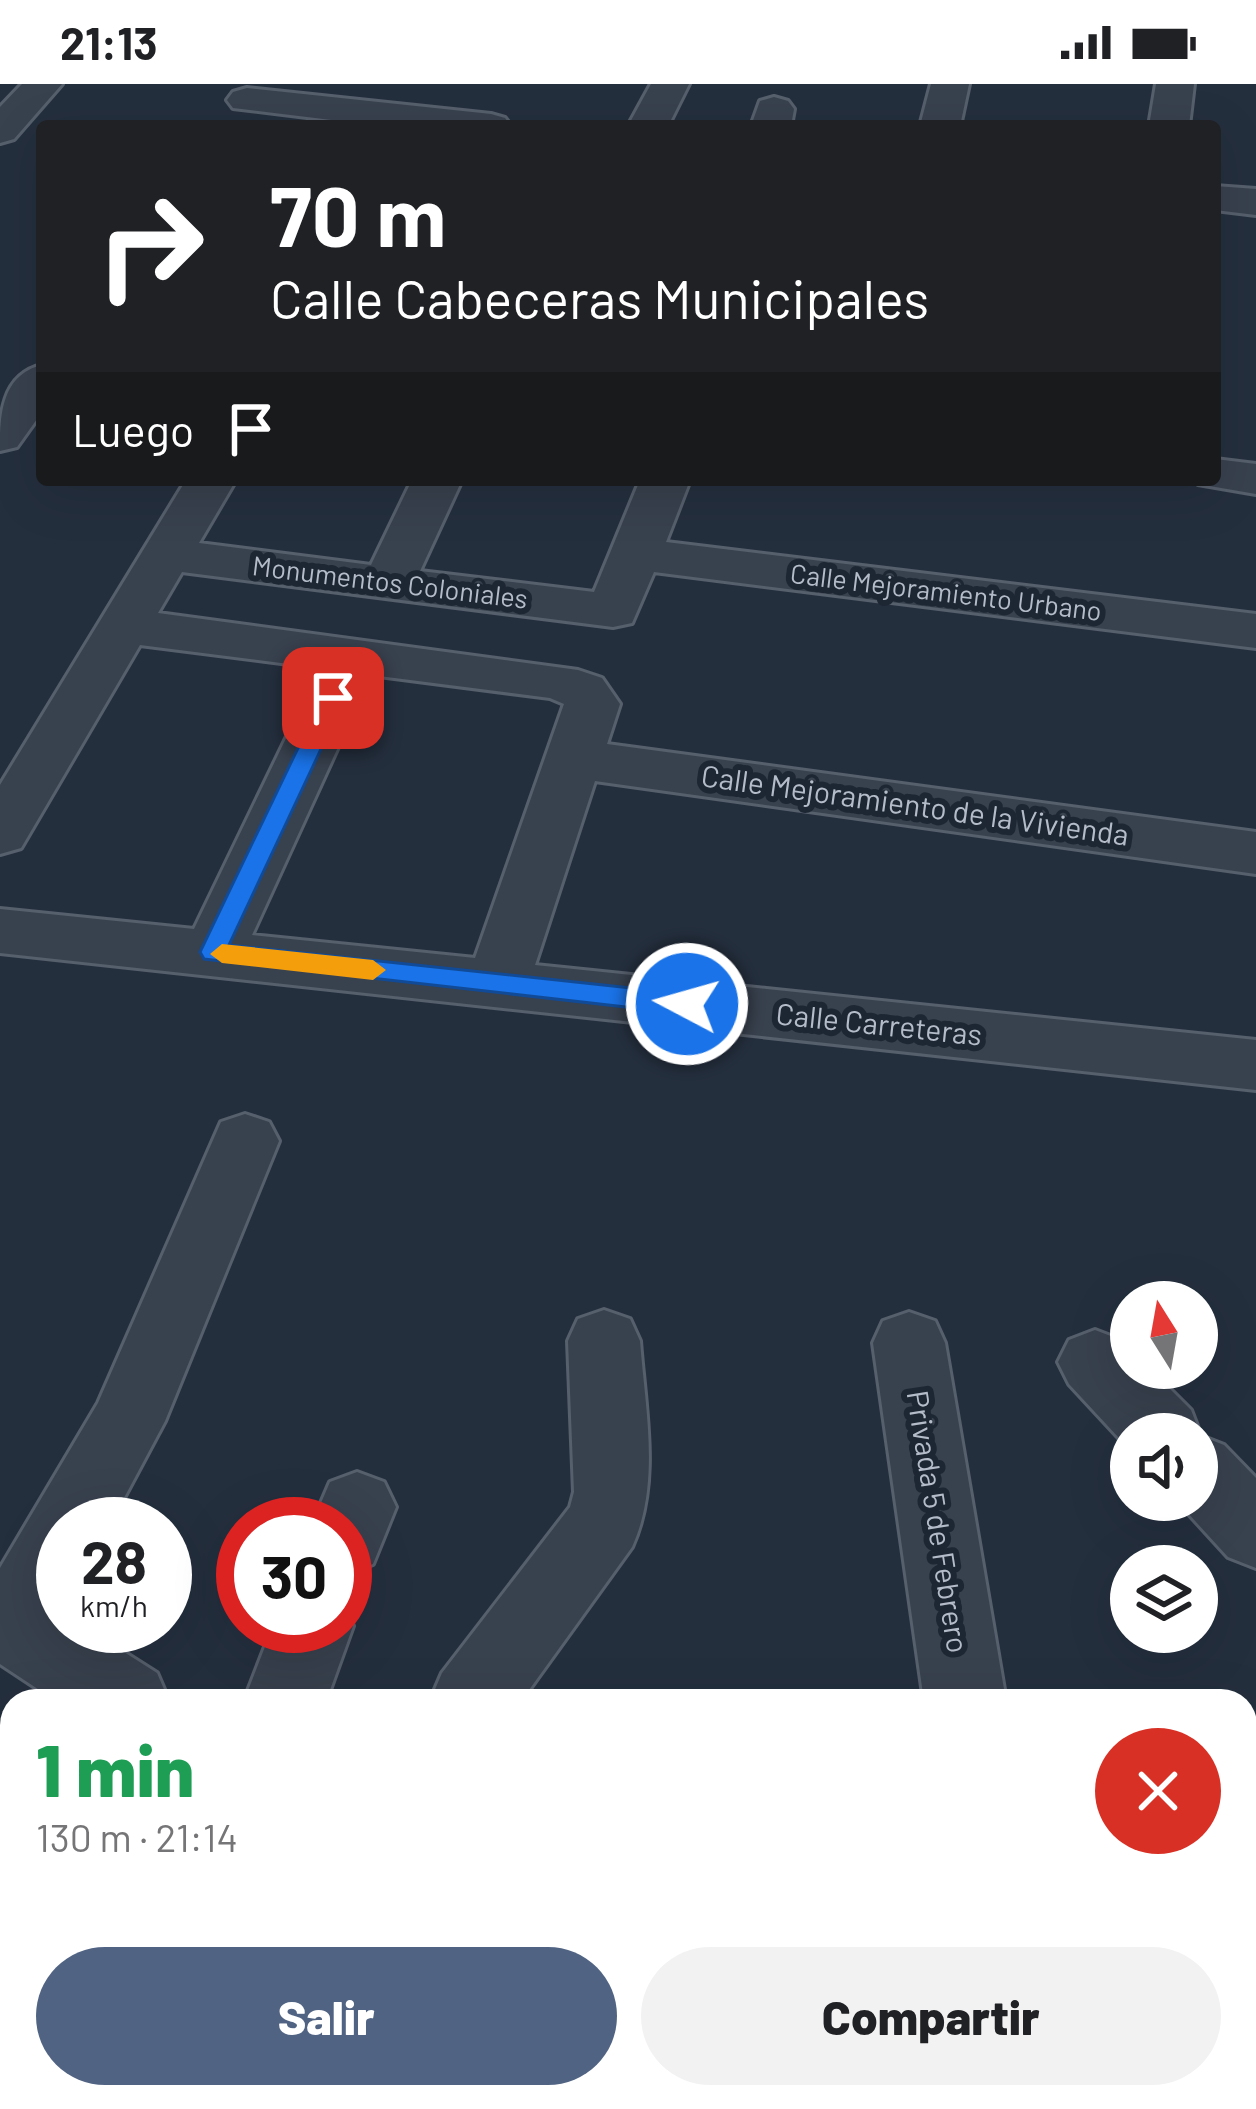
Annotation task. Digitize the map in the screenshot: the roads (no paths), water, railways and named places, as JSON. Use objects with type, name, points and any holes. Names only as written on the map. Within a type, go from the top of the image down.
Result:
[{"type":"street","points":[[0,130],[43,84]]},
{"type":"street","points":[[651,120],[670,84]]},
{"type":"street","points":[[941,120],[950,84]]},
{"type":"street","points":[[1170,120],[1175,84]]},
{"type":"street","points":[[244,103],[427,120]]},
{"type":"street","points":[[1221,199],[1256,202]]},
{"type":"street","points":[[0,437],[36,387]]},
{"type":"street","points":[[1221,475],[1256,479]]},
{"type":"street","points":[[0,834],[207,486]]},
{"type":"street","points":[[389,582],[433,486]]},
{"type":"street","points":[[635,554],[663,486]]},
{"type":"street","name":"Monumentos Coloniales","points":[[167,555],[613,610],[635,554]]},
{"type":"street","name":"Calle Mejoramiento Urbano","points":[[635,554],[1256,632]]},
{"type":"street","name":"Calle Mejoramiento de la Vivienda","points":[[126,626],[559,682],[583,691],[584,731],[1256,853]]},
{"type":"street","points":[[213,952],[353,655]]},
{"type":"street","points":[[498,983],[584,731]]},
{"type":"street","name":"Calle Carreteras","points":[[0,931],[1256,1065]]},
{"type":"street","points":[[84,1497],[128,1421],[244,1141]]},
{"type":"street","points":[[480,1689],[604,1522],[612,1492],[604,1341]]},
{"type":"street","name":"Privada 5 de Febrero","points":[[909,1343],[963,1689]]},
{"type":"street","points":[[1095,1362],[1144,1413]]},
{"type":"street","points":[[1218,1491],[1256,1532]]},
{"type":"street","points":[[36,1575],[6,1621],[110,1689]]},
{"type":"street","points":[[289,1689],[303,1653]]}]
